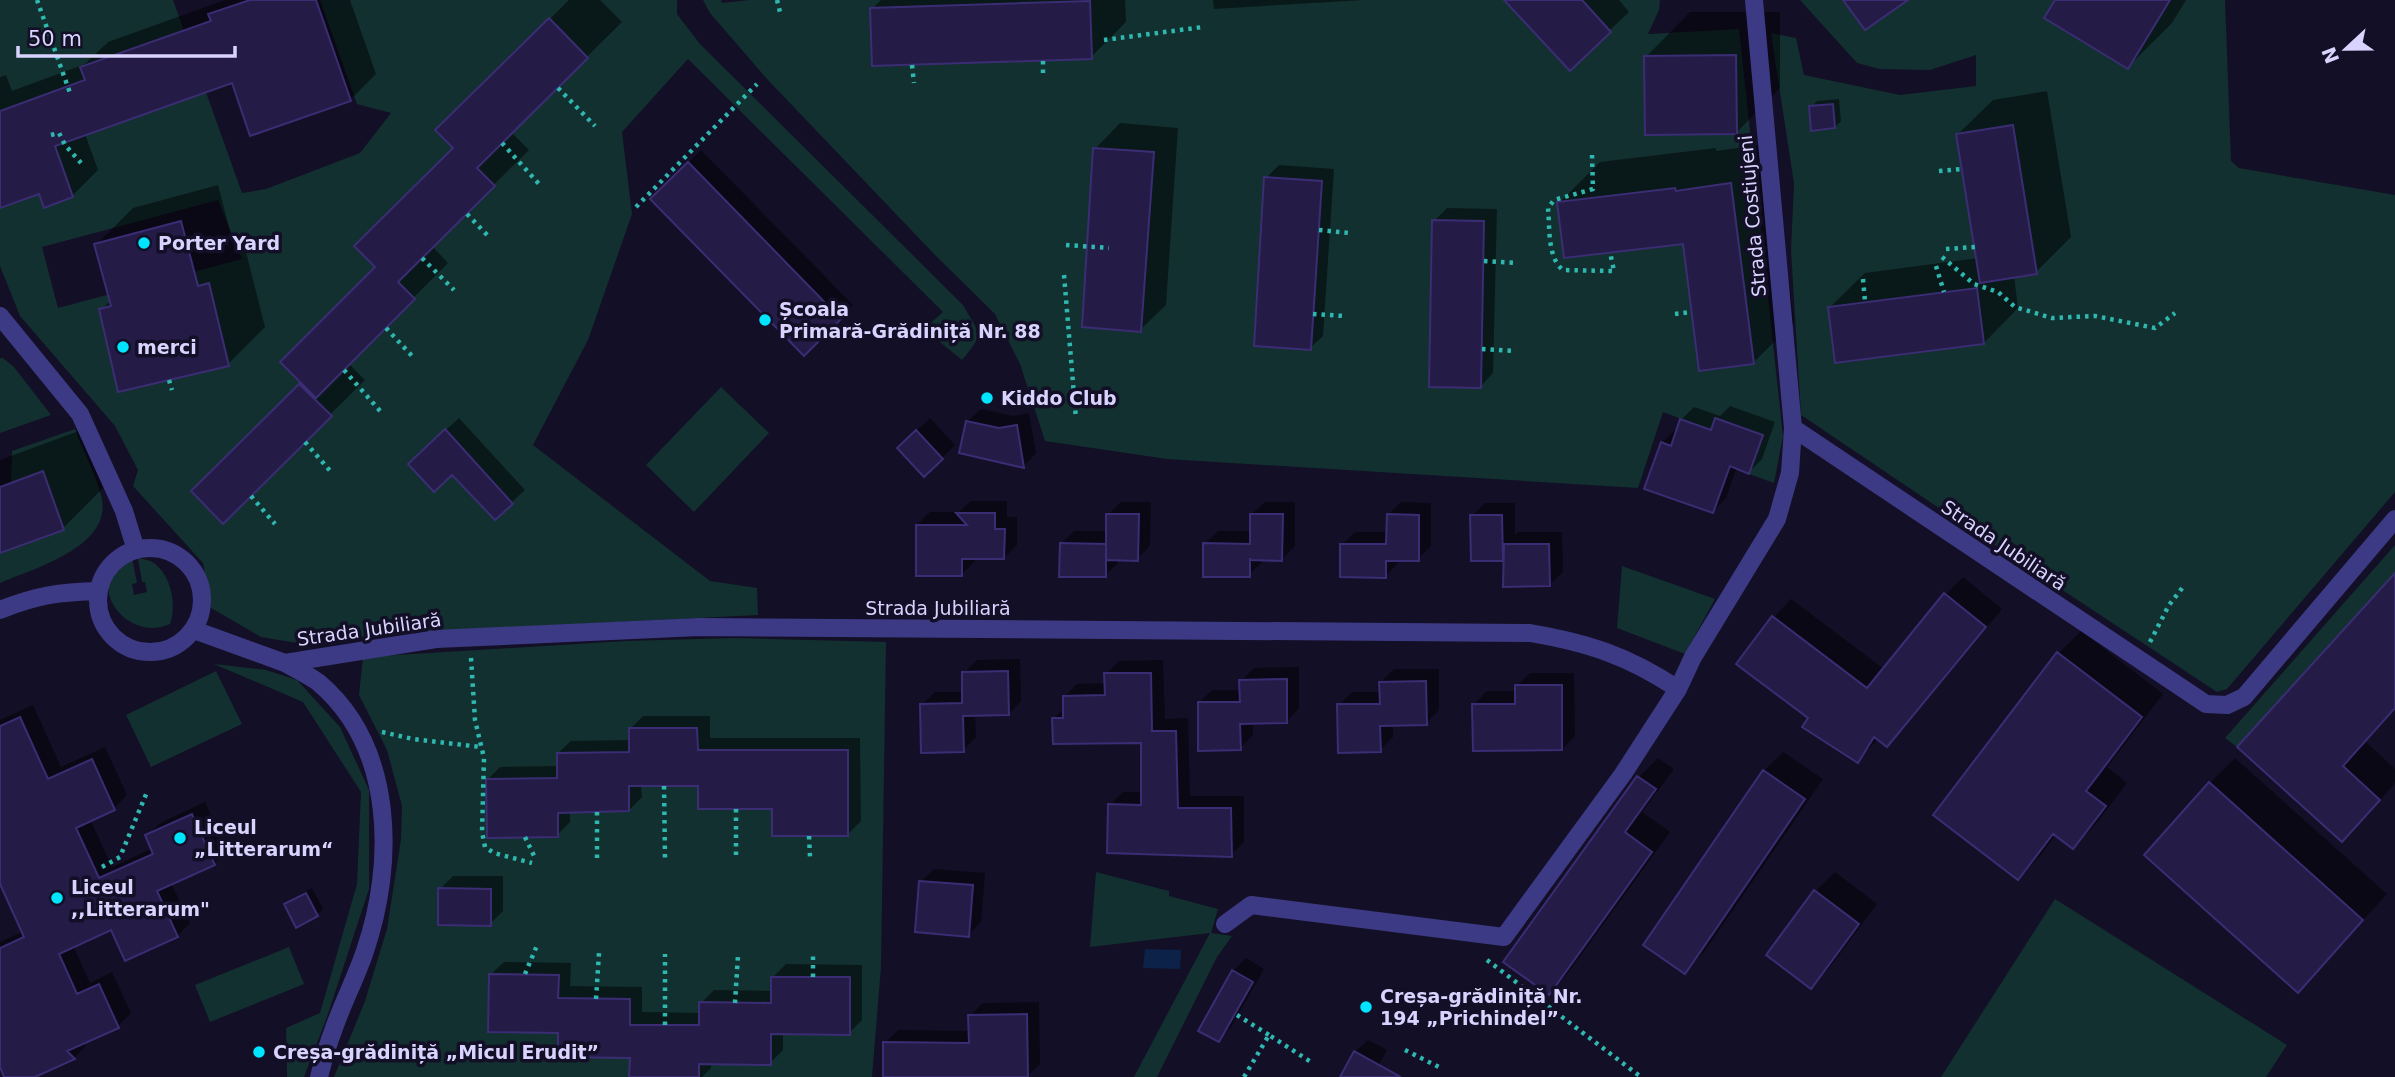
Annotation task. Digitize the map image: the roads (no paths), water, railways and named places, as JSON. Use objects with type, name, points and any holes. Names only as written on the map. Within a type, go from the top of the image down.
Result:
[{"type":"street","name":"Strada Costiujeni","points":[[1754,0],[1793,428]]},
{"type":"street","points":[[0,316],[80,414],[124,511],[136,550]]},
{"type":"street","name":"Strada Jubiliară","points":[[1793,428],[2206,704],[2227,705],[2245,697],[2395,519]]},
{"type":"street","points":[[1225,924],[1251,905],[1504,937],[1623,774],[1678,689],[1693,657],[1777,519],[1790,473],[1793,428]]},
{"type":"street","points":[[153,548],[169,551],[183,559],[194,571],[201,586],[203,601],[194,630],[181,642],[166,650],[148,653],[131,649],[116,639],[104,626],[99,609],[99,591],[103,577],[111,565],[123,555],[136,550],[153,548]]},
{"type":"street","points":[[0,610],[57,592],[99,591]]},
{"type":"street","name":"Strada Jubiliară","points":[[194,630],[285,663],[436,639],[699,627],[1530,633],[1595,646],[1678,689]]},
{"type":"street","points":[[285,663],[317,682],[343,710],[363,739],[381,801],[384,835],[379,893],[365,950],[332,1031],[319,1077]]},
{"type":"water","points":[[1145,949],[1181,950],[1180,969],[1143,968]]},
{"type":"place","name":"Porter Yard","points":[[144,243]]},
{"type":"place","name":"Școala Primară-Grădiniță Nr. 88","points":[[765,320]]},
{"type":"place","name":"merci","points":[[123,347]]},
{"type":"place","name":"Kiddo Club","points":[[987,398]]},
{"type":"place","name":"Liceul „Litterarum“","points":[[180,838]]},
{"type":"place","name":"Liceul ,,Litterarum\"","points":[[57,898]]},
{"type":"place","name":"Creșa-grădiniță Nr. 194 „Prichindel”","points":[[1366,1007]]},
{"type":"place","name":"Creșa-grădiniță „Micul Erudit”","points":[[259,1052]]}]
